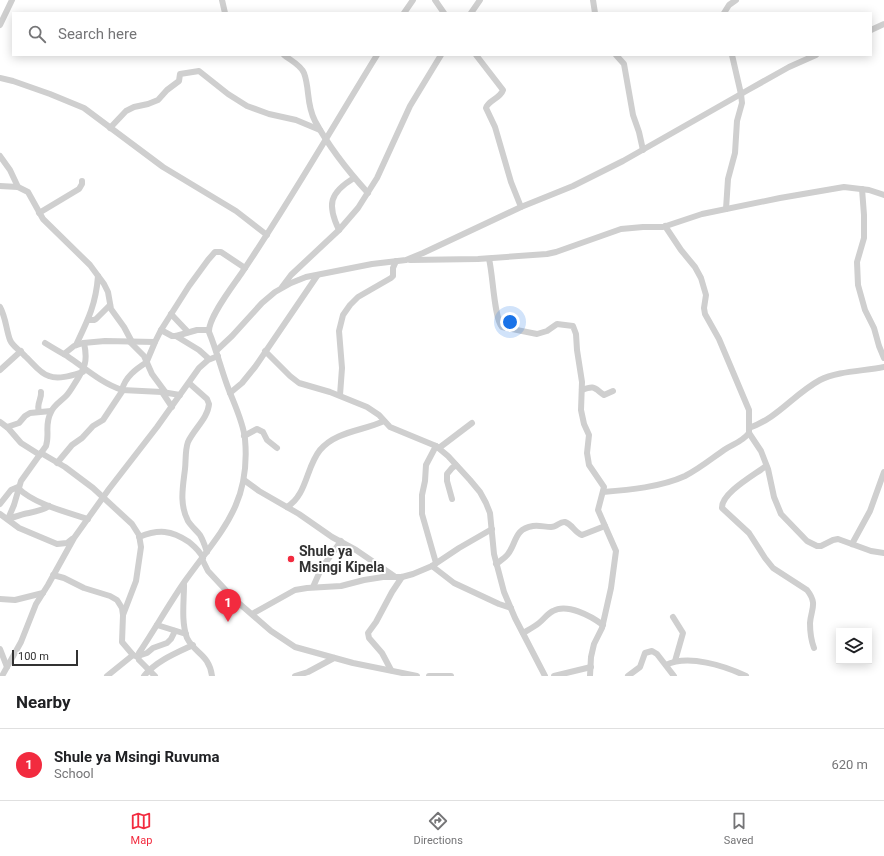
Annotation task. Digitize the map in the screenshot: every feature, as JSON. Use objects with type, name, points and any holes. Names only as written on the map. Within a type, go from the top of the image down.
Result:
[{"type":"street","points":[[0,25],[12,0]]},
{"type":"street","points":[[222,0],[225,12]]},
{"type":"street","points":[[405,12],[413,0]]},
{"type":"street","points":[[435,0],[443,12]]},
{"type":"street","points":[[472,12],[480,0]]},
{"type":"street","points":[[593,0],[595,12]]},
{"type":"street","points":[[725,12],[729,5],[736,0]]},
{"type":"street","points":[[872,30],[884,24]]},
{"type":"street","points":[[285,56],[295,63],[304,73],[309,106],[312,116],[320,130],[354,178],[368,192]]},
{"type":"street","points":[[136,656],[232,515],[241,493],[244,480],[244,436],[209,330],[212,318],[267,235],[376,56]]},
{"type":"street","points":[[282,288],[291,275],[349,220],[380,171],[410,106],[440,56]]},
{"type":"street","points":[[477,56],[503,90],[501,94],[487,105],[486,108],[495,127],[511,182],[521,207]]},
{"type":"street","points":[[617,56],[624,64],[633,115],[643,150]]},
{"type":"street","points":[[726,209],[728,179],[735,153],[737,121],[742,105],[732,56]]},
{"type":"street","points":[[406,260],[521,207],[579,183],[643,150],[741,94],[814,56]]},
{"type":"street","points":[[110,128],[131,108],[158,100],[167,90],[179,81],[181,73],[199,71],[228,94],[247,106],[269,114],[296,120],[320,130]]},
{"type":"street","points":[[0,78],[28,86],[78,105],[91,112],[163,167],[236,211],[267,235]]},
{"type":"street","points":[[0,156],[10,170],[18,187]]},
{"type":"street","points":[[339,230],[334,216],[332,202],[337,192],[354,178]]},
{"type":"street","points":[[39,213],[79,188],[82,181]]},
{"type":"street","points":[[0,186],[18,187],[28,192],[43,219],[90,265],[106,288],[114,314],[124,327],[131,342],[147,362],[152,374],[172,407]]},
{"type":"street","points":[[2,676],[20,642],[36,604],[74,538],[103,497],[172,407],[199,368],[217,354],[262,303],[282,288],[300,279],[372,264],[406,260],[489,259],[547,254],[621,229],[665,226],[702,214],[844,187],[862,189],[884,195]]},
{"type":"street","points":[[862,189],[864,238],[857,262],[858,285],[865,310],[874,328],[884,358]]},
{"type":"street","points":[[603,492],[632,489],[673,480],[698,468],[725,449],[744,440],[749,430],[749,410],[719,339],[704,314],[706,295],[703,284],[694,267],[665,226]]},
{"type":"street","points":[[57,462],[72,445],[82,438],[93,426],[103,420],[122,390],[126,380],[134,371],[147,362],[161,330],[189,286],[215,252],[221,252],[245,268]]},
{"type":"street","points":[[489,259],[497,314],[502,327],[537,334],[547,331],[557,324],[567,325],[574,328],[576,334],[577,355],[582,390],[581,410],[584,424],[589,435],[586,453],[589,465],[602,484],[603,492],[598,510],[616,551],[611,588],[602,625],[594,644],[591,657],[590,676]]},
{"type":"street","points":[[340,395],[342,368],[339,331],[343,315],[358,297],[393,276],[393,268],[396,261]]},
{"type":"street","points":[[76,345],[88,320],[96,295],[98,276]]},
{"type":"street","points":[[230,393],[242,383],[278,334],[317,276]]},
{"type":"street","points":[[88,320],[96,319],[110,305]]},
{"type":"street","points":[[0,307],[13,345],[48,376],[65,376],[84,370]]},
{"type":"street","points":[[171,314],[188,332]]},
{"type":"street","points":[[161,330],[172,336],[176,336],[200,350],[209,359]]},
{"type":"street","points":[[176,336],[197,330],[209,330]]},
{"type":"street","points":[[64,354],[76,345],[84,343],[110,341],[155,342]]},
{"type":"street","points":[[45,343],[64,354],[84,370],[122,390],[164,392],[180,395]]},
{"type":"street","points":[[4,517],[14,505],[18,487],[24,476],[41,454],[48,440],[46,426],[51,411],[66,396],[84,370],[86,355],[84,343]]},
{"type":"street","points":[[265,351],[299,383],[340,395],[375,412],[390,427],[437,447],[448,456],[480,492],[490,513],[496,564],[504,592],[545,676]]},
{"type":"street","points":[[0,370],[21,352]]},
{"type":"street","points":[[749,430],[771,418],[784,406],[823,379],[884,367]]},
{"type":"street","points":[[189,383],[206,399],[209,404],[207,412],[191,437],[186,449],[182,499],[184,511],[188,521],[200,535],[207,552]]},
{"type":"street","points":[[582,390],[596,388],[604,395],[613,391]]},
{"type":"street","points":[[39,412],[38,405],[41,392]]},
{"type":"street","points":[[7,427],[19,422],[27,414],[51,411]]},
{"type":"street","points":[[287,506],[293,503],[301,492],[305,479],[320,450],[328,443],[342,435],[370,427],[384,421]]},
{"type":"street","points":[[0,422],[7,427],[21,443],[57,462],[93,488],[132,524],[139,537],[141,547],[136,580],[123,614]]},
{"type":"street","points":[[472,423],[437,447],[426,465],[426,481],[422,495],[422,514],[434,565],[454,583],[511,608]]},
{"type":"street","points":[[244,436],[257,429],[263,432],[267,440],[277,448]]},
{"type":"street","points":[[749,430],[761,451],[774,497],[781,514],[807,541],[817,546],[821,546],[838,539],[871,551],[884,553]]},
{"type":"street","points":[[452,499],[447,481],[447,474],[456,465]]},
{"type":"street","points":[[766,466],[734,490],[723,501],[722,508],[749,533],[773,568],[807,590],[810,594],[814,606],[810,621],[814,648]]},
{"type":"street","points":[[852,544],[870,511],[884,473]]},
{"type":"street","points":[[244,480],[259,491],[287,506],[394,576]]},
{"type":"street","points":[[18,487],[30,497],[49,506],[88,519]]},
{"type":"street","points":[[0,504],[11,490],[18,487]]},
{"type":"street","points":[[4,517],[42,510],[49,506]]},
{"type":"street","points":[[4,517],[19,528],[57,544],[67,543],[74,538]]},
{"type":"street","points":[[496,564],[509,552],[517,535],[521,531],[532,526],[553,527],[561,522],[566,522],[582,535],[605,526]]},
{"type":"street","points":[[252,614],[295,590],[313,587],[339,586],[364,580],[394,576],[402,577],[413,574],[434,565],[459,548],[492,529]]},
{"type":"street","points":[[139,537],[155,532],[171,532],[195,546],[205,566],[218,584],[271,631],[294,647],[353,663],[417,676]]},
{"type":"street","points":[[313,587],[321,570],[340,541]]},
{"type":"street","points":[[53,576],[64,578],[84,588],[114,598],[122,608],[122,642],[155,676]]},
{"type":"street","points":[[391,670],[382,653],[369,638],[368,633],[402,577]]},
{"type":"street","points":[[184,584],[184,616],[186,634],[188,639],[208,661],[212,676]]},
{"type":"street","points":[[0,599],[15,600],[43,593]]},
{"type":"street","points":[[523,633],[540,622],[552,611],[560,608],[583,614],[602,625]]},
{"type":"street","points":[[673,617],[682,633],[675,661]]},
{"type":"street","points":[[157,625],[175,632],[186,634]]},
{"type":"street","points":[[107,676],[136,656],[147,653],[153,648],[167,643],[175,632]]},
{"type":"street","points":[[144,676],[149,670],[175,653],[193,645]]},
{"type":"street","points":[[0,649],[7,666]]},
{"type":"street","points":[[628,676],[640,667],[645,653],[649,651],[655,652],[674,676]]},
{"type":"street","points":[[295,676],[305,675],[334,658]]},
{"type":"street","points":[[666,665],[675,661],[692,660],[724,667],[746,676]]},
{"type":"street","points":[[554,676],[591,667]]},
{"type":"street","points":[[429,676],[451,676]]},
{"type":"place","name":"Shule ya Msingi Kipela","points":[[291,559]]},
{"type":"place","name":"Shule ya Msingi Ruvuma","points":[[228,622]]}]
